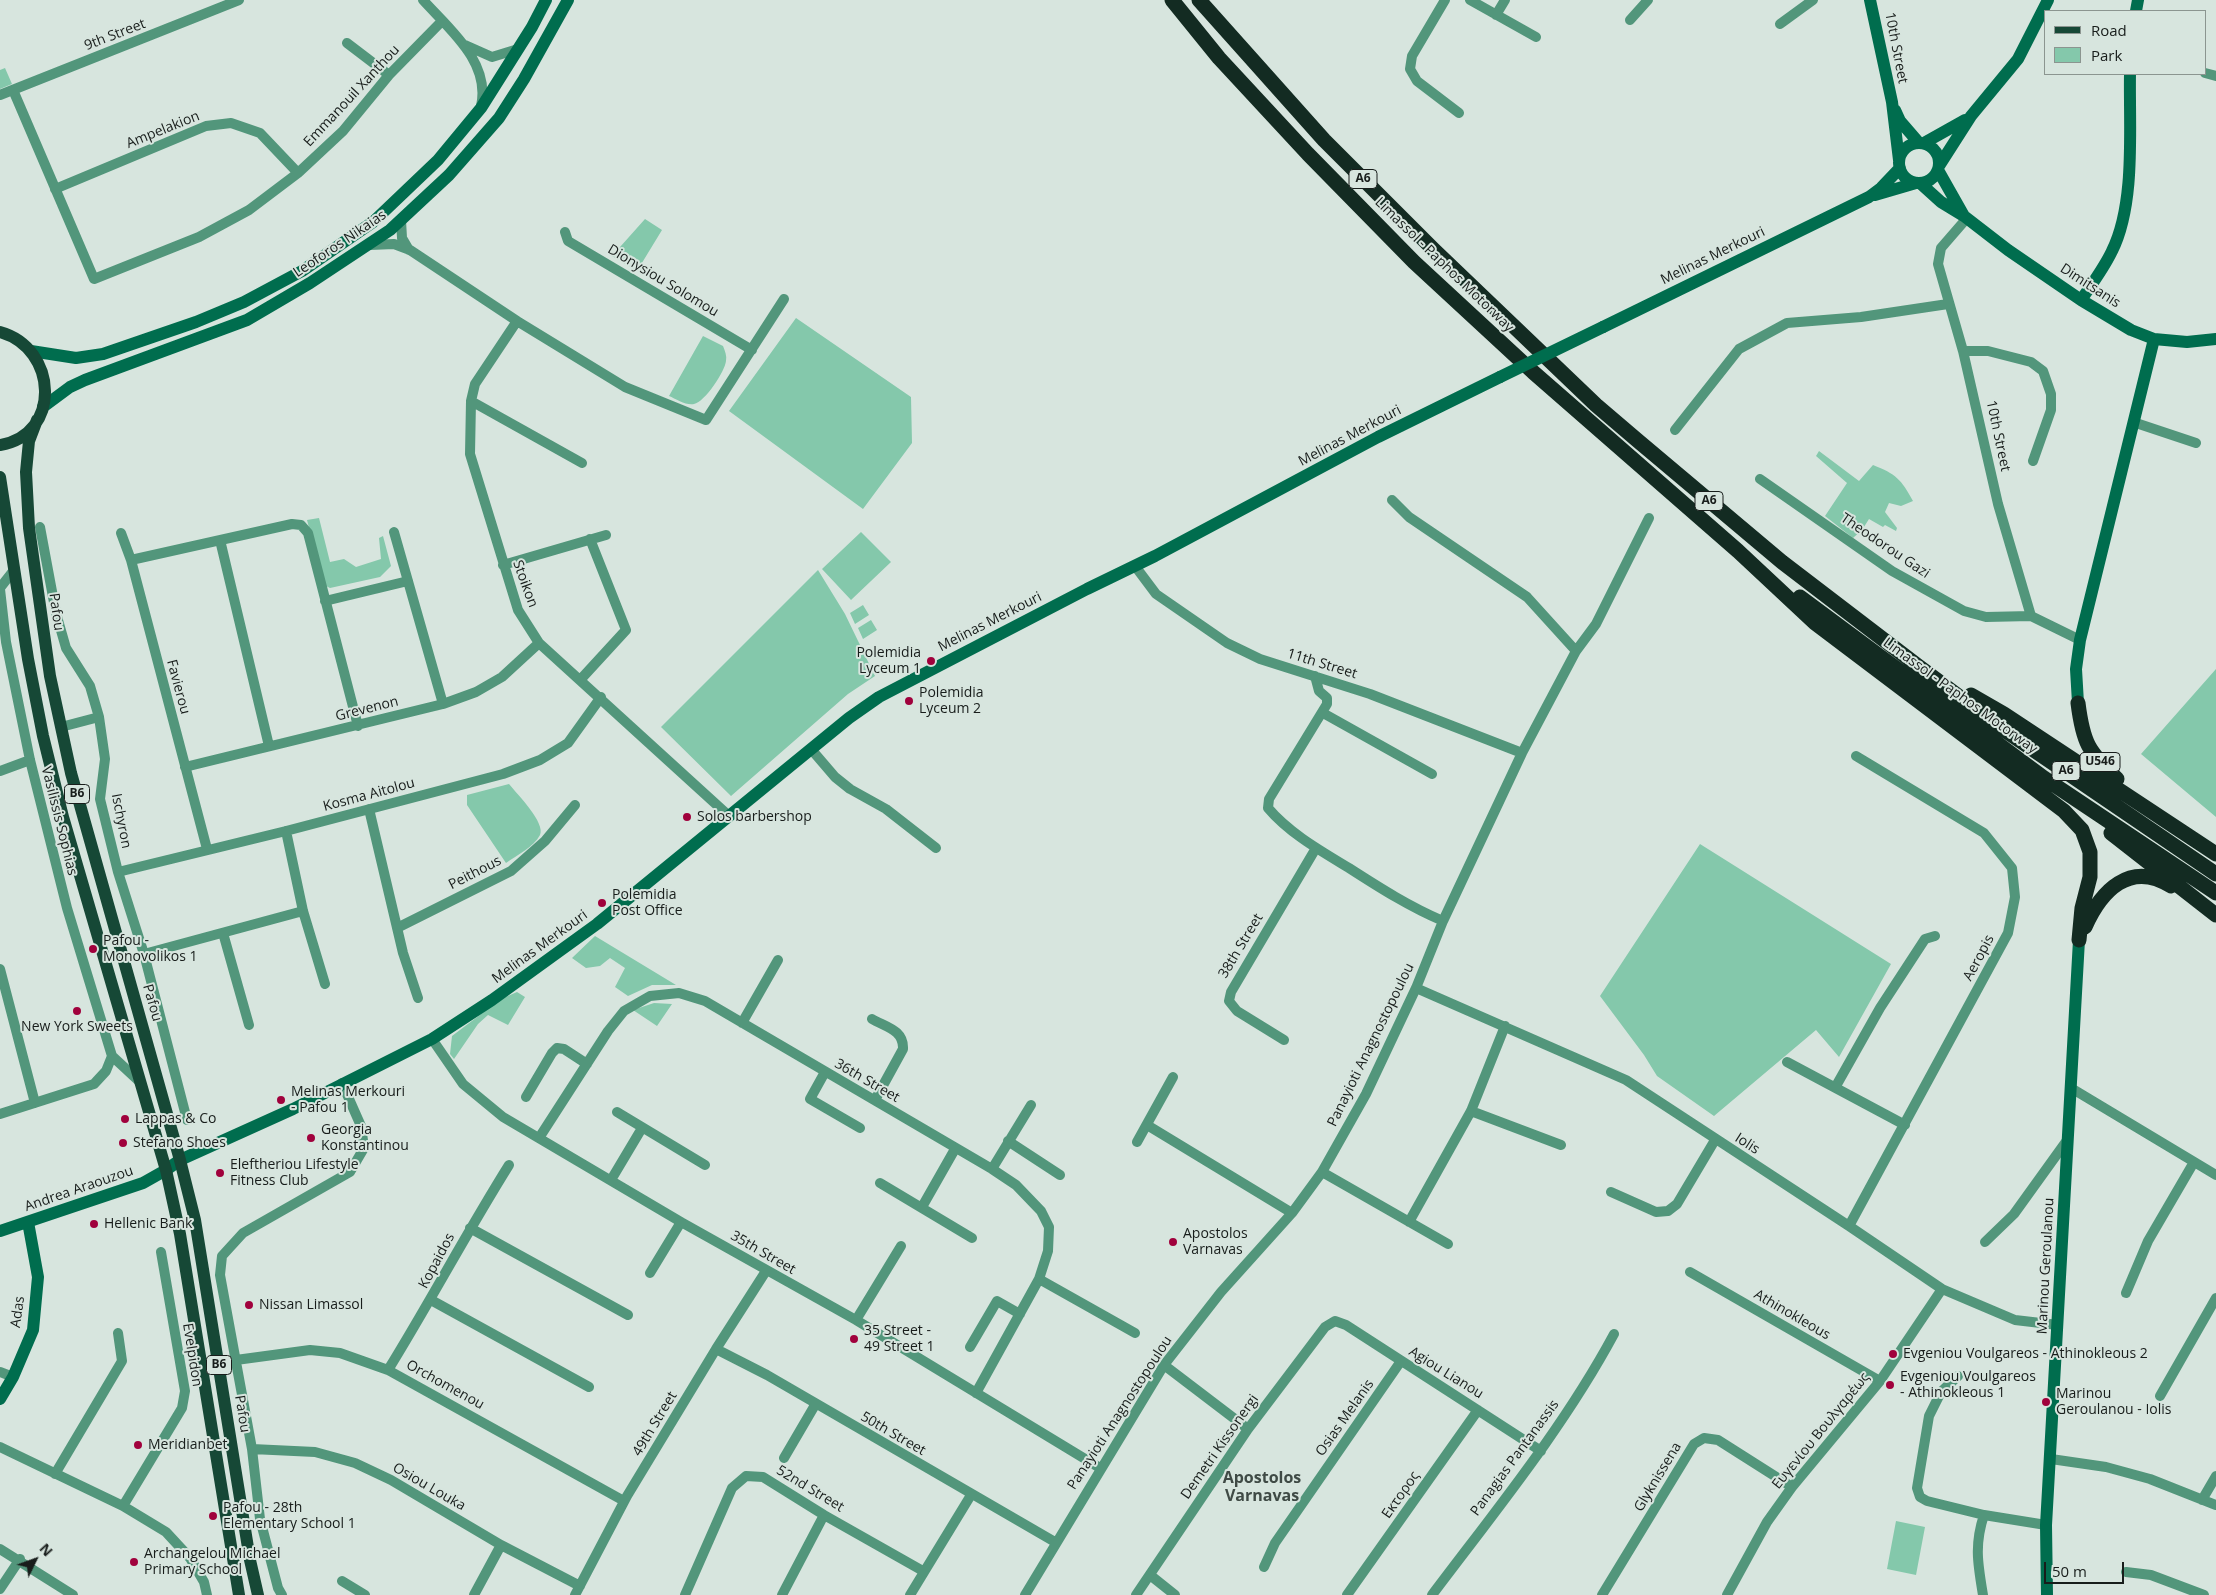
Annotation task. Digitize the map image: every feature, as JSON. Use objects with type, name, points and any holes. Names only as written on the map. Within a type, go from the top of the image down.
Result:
[{"type":"highway","points":[[1160,0],[1219,58]]},
{"type":"highway","name":"Limassol - Paphos Motorway","points":[[1172,0],[1219,58],[1308,154],[1414,262],[1532,372],[1738,551],[2044,778],[2216,893]]},
{"type":"highway","name":"Limassol - Paphos Motorway","points":[[1199,0],[1324,140],[1433,249],[1596,404],[1637,440],[1782,562],[1918,666],[2000,727],[2216,874]]},
{"type":"highway","points":[[1204,0],[1230,35]]},
{"type":"highway","points":[[1738,551],[1815,623],[2064,811],[2082,830],[2090,852],[2090,877],[2082,908],[2079,940]]},
{"type":"highway","points":[[1918,666],[2004,714],[2216,854]]},
{"type":"highway","name":"U546","points":[[2078,703],[2081,728],[2087,746],[2098,760],[2146,806]]},
{"type":"highway","points":[[2044,778],[2116,838],[2216,915]]},
{"type":"highway","points":[[2079,940],[2092,910],[2106,891],[2126,879],[2144,877],[2167,884],[2216,915]]},
{"type":"main road","name":"Leoforos Nikaias","points":[[31,351],[76,358],[104,354],[196,322],[244,302],[302,271],[373,222],[438,160],[481,108],[546,0]]},
{"type":"main road","name":"Leoforos Nikaias","points":[[43,407],[70,387],[85,380],[247,320],[370,245],[390,230],[449,175],[499,118],[548,38],[568,0]]},
{"type":"main road","name":"10th Street","points":[[1870,0],[1892,102],[1900,164]]},
{"type":"main road","points":[[1971,116],[1949,131],[1921,143],[1913,144],[1904,150],[1900,164],[1909,180],[1918,183],[1934,177],[1971,116],[2018,59],[2048,0]]},
{"type":"main road","points":[[2082,300],[2112,251],[2122,223],[2128,192],[2130,75]]},
{"type":"main road","name":"10th Street","points":[[1892,102],[1900,121],[1921,143]]},
{"type":"main road","points":[[1921,143],[1934,149],[1939,160],[1939,168]]},
{"type":"main road","name":"Melinas Merkouri","points":[[1869,197],[1881,188],[1900,164]]},
{"type":"main road","name":"Dimitsanis","points":[[1939,168],[1965,217]]},
{"type":"main road","name":"Dimitsanis","points":[[1918,183],[1941,202],[1965,217],[2008,250],[2082,300],[2131,330],[2154,338],[2187,342],[2216,339]]},
{"type":"main road","name":"Melinas Merkouri","points":[[180,1160],[293,1109],[432,1039],[492,1000],[597,924],[849,718],[879,697],[1135,566],[1378,437],[1869,197],[1918,183]]},
{"type":"main road","name":"B6","points":[[0,332],[16,338],[31,351],[40,363],[45,378],[46,392],[43,407],[37,420],[28,431],[17,439],[0,445]]},
{"type":"main road","name":"U546","points":[[2078,703],[2076,669],[2080,640],[2154,338]]},
{"type":"main road","name":"Pafou","points":[[37,420],[27,453],[29,528],[50,676],[72,773],[195,1220],[250,1560],[258,1595]]},
{"type":"main road","name":"B6","points":[[0,477],[43,736],[63,817],[166,1170],[180,1234],[226,1526],[239,1595]]},
{"type":"main road","name":"Marinou Geroulanou","points":[[2047,1595],[2046,1526],[2079,940]]},
{"type":"main road","name":"Andrea Araouzou","points":[[0,1231],[143,1183],[180,1160]]},
{"type":"main road","name":"Adas","points":[[0,1399],[13,1377],[33,1330],[38,1277],[28,1222]]},
{"type":"street","name":"9th Street","points":[[0,94],[239,0]]},
{"type":"street","points":[[423,0],[464,45],[474,60],[484,94],[481,108]]},
{"type":"street","points":[[1445,0],[1412,56],[1410,69],[1417,81],[1460,113]]},
{"type":"street","points":[[1470,0],[1536,37]]},
{"type":"street","points":[[1496,15],[1505,0]]},
{"type":"street","points":[[1630,20],[1648,0]]},
{"type":"street","points":[[1780,24],[1813,0]]},
{"type":"street","name":"Emmanouil Xanthou","points":[[55,189],[94,279],[199,237],[249,210],[298,173],[343,131],[389,75],[442,21]]},
{"type":"street","points":[[347,43],[389,75]]},
{"type":"street","points":[[464,45],[492,57],[518,49]]},
{"type":"street","points":[[13,90],[55,189]]},
{"type":"street","name":"Ampelakion","points":[[55,189],[206,126],[231,123],[260,133],[298,173]]},
{"type":"street","name":"10th Street","points":[[1965,217],[1941,248],[1938,264],[1963,351],[1998,504],[2032,616]]},
{"type":"street","points":[[401,220],[402,238],[410,250]]},
{"type":"street","name":"Dionysiou Solomou","points":[[565,232],[568,240],[752,350]]},
{"type":"street","points":[[370,245],[394,244],[410,250],[518,321],[625,387],[706,420],[784,299]]},
{"type":"street","points":[[1675,430],[1739,349],[1787,324],[1861,317],[1948,304]]},
{"type":"street","name":"Stoikon","points":[[518,321],[475,384],[472,400],[470,454],[518,610],[539,643],[601,697],[729,816]]},
{"type":"street","points":[[1963,351],[1988,351],[2031,362],[2042,371],[2051,394],[2051,410],[2032,461]]},
{"type":"street","points":[[472,400],[582,463]]},
{"type":"street","points":[[2133,422],[2196,443]]},
{"type":"street","name":"Theodorou Gazi","points":[[1760,479],[1892,571],[1964,611],[1986,617],[2032,616]]},
{"type":"street","points":[[1392,500],[1409,517],[1527,597],[1576,651]]},
{"type":"street","name":"Panayioti Anagnostopoulou","points":[[1025,1595],[1164,1365],[1221,1292],[1292,1213],[1322,1172],[1366,1094],[1416,988],[1443,921],[1522,754],[1576,651],[1596,624],[1649,518]]},
{"type":"street","points":[[130,560],[292,524],[301,525],[308,533],[358,726]]},
{"type":"street","name":"Ischyron","points":[[40,527],[56,613],[66,648],[90,686],[99,717],[105,759],[100,799],[118,872],[144,954],[187,1120]]},
{"type":"street","points":[[394,532],[443,704]]},
{"type":"street","name":"Favierou","points":[[121,533],[130,560],[207,849]]},
{"type":"street","points":[[503,565],[606,535]]},
{"type":"street","points":[[581,679],[626,630],[590,539]]},
{"type":"street","points":[[220,540],[269,746]]},
{"type":"street","name":"11th Street","points":[[1135,566],[1156,594],[1227,643],[1260,659],[1370,694],[1522,754]]},
{"type":"street","points":[[0,588],[14,570]]},
{"type":"street","points":[[325,601],[408,581]]},
{"type":"street","name":"Vasilissis Sophias","points":[[0,588],[3,642],[30,760],[66,908],[112,1056]]},
{"type":"street","points":[[2032,616],[2080,640]]},
{"type":"street","name":"Grevenon","points":[[184,767],[443,704],[476,692],[502,677],[539,643]]},
{"type":"street","points":[[1315,676],[1319,691],[1327,698],[1327,704],[1269,799],[1268,808],[1275,816],[1316,848],[1413,908],[1443,921]]},
{"type":"street","name":"Kosma Aitolou","points":[[118,872],[286,831],[503,774],[546,758],[568,743],[601,697]]},
{"type":"street","points":[[1323,713],[1432,774]]},
{"type":"street","points":[[61,727],[99,717]]},
{"type":"street","points":[[811,749],[835,777],[850,789],[886,809],[936,848]]},
{"type":"street","name":"Aeropis","points":[[1850,1226],[2008,933],[2016,897],[2012,868],[1984,834],[1856,756]]},
{"type":"street","points":[[0,771],[30,760]]},
{"type":"street","name":"Peithous","points":[[397,928],[511,871],[545,841],[575,805]]},
{"type":"street","points":[[368,809],[397,928],[418,998]]},
{"type":"street","points":[[286,831],[303,911],[325,984]]},
{"type":"street","name":"38th Street","points":[[1284,1040],[1237,1012],[1229,1001],[1231,992],[1316,848]]},
{"type":"street","points":[[144,954],[303,911]]},
{"type":"street","points":[[223,934],[249,1024]]},
{"type":"street","points":[[1836,1086],[1880,1008],[1925,939],[1935,936]]},
{"type":"street","points":[[742,1023],[778,960]]},
{"type":"street","points":[[0,969],[35,1103]]},
{"type":"street","name":"Iolis","points":[[1416,988],[1626,1080],[1715,1140],[1850,1226],[1942,1289],[2015,1320],[2058,1325]]},
{"type":"street","name":"36th Street","points":[[539,1138],[608,1031],[624,1011],[650,996],[679,994],[705,1001],[875,1100],[955,1149],[992,1169],[1028,1195],[1041,1211],[1048,1227],[1048,1251],[1039,1279],[976,1393]]},
{"type":"street","points":[[872,1019],[899,1034],[903,1040],[903,1049],[875,1100]]},
{"type":"street","points":[[1409,1222],[1471,1111],[1505,1026]]},
{"type":"street","name":"35th Street","points":[[432,1039],[463,1084],[503,1117],[766,1271],[856,1320],[1100,1468]]},
{"type":"street","points":[[526,1097],[552,1053],[557,1048],[564,1049],[587,1064]]},
{"type":"street","points":[[0,1114],[94,1084],[106,1071],[112,1056],[140,1082]]},
{"type":"street","points":[[1787,1062],[1836,1086],[1905,1125]]},
{"type":"street","points":[[825,1072],[810,1099],[860,1128]]},
{"type":"street","points":[[1137,1142],[1173,1078]]},
{"type":"street","points":[[282,1595],[278,1588],[260,1519],[252,1449],[220,1275],[222,1256],[243,1233],[350,1172],[364,1148],[361,1126],[342,1083]]},
{"type":"street","points":[[2071,1088],[2216,1175]]},
{"type":"street","points":[[992,1169],[1031,1105]]},
{"type":"street","points":[[1471,1111],[1561,1145]]},
{"type":"street","points":[[617,1112],[705,1165]]},
{"type":"street","points":[[1147,1125],[1292,1213]]},
{"type":"street","points":[[611,1180],[642,1128]]},
{"type":"street","points":[[1985,1242],[2014,1214],[2068,1139]]},
{"type":"street","points":[[1610,1192],[1656,1212],[1668,1211],[1677,1204],[1715,1140]]},
{"type":"street","points":[[1008,1141],[1060,1175]]},
{"type":"street","points":[[922,1207],[955,1149]]},
{"type":"street","points":[[2126,1292],[2148,1241],[2194,1162]]},
{"type":"street","name":"Kopaidos","points":[[388,1370],[431,1300],[470,1228],[509,1165]]},
{"type":"street","points":[[1322,1172],[1448,1244]]},
{"type":"street","points":[[880,1183],[972,1238]]},
{"type":"street","points":[[650,1273],[681,1222]]},
{"type":"street","points":[[470,1228],[628,1315]]},
{"type":"street","points":[[856,1320],[901,1246]]},
{"type":"street","name":"Evelpidon","points":[[123,1506],[182,1408],[185,1391],[161,1252]]},
{"type":"street","name":"49th Street","points":[[578,1590],[624,1501],[716,1348],[766,1271]]},
{"type":"street","name":"Athinokleous","points":[[1690,1272],[1880,1381]]},
{"type":"street","points":[[1039,1279],[1135,1333]]},
{"type":"street","name":"Ευγενίου Βουλγαρέως","points":[[1727,1595],[1767,1522],[1792,1487],[1880,1381],[1942,1289]]},
{"type":"street","points":[[2160,1396],[2216,1298]]},
{"type":"street","points":[[431,1300],[590,1387]]},
{"type":"street","points":[[970,1347],[997,1301],[1020,1314]]},
{"type":"street","name":"Agiou Lianou","points":[[1335,1321],[1346,1324],[1541,1451]]},
{"type":"street","name":"Demetri Kissonergi","points":[[1136,1595],[1248,1429],[1325,1326],[1335,1321]]},
{"type":"street","points":[[55,1474],[122,1361],[118,1334]]},
{"type":"street","name":"Panagias Pantanassis","points":[[1432,1595],[1541,1451],[1603,1355],[1614,1334]]},
{"type":"street","name":"50th Street","points":[[716,1348],[767,1375],[815,1405],[1056,1542]]},
{"type":"street","name":"Orchomenou","points":[[236,1360],[310,1350],[340,1353],[388,1370],[624,1501]]},
{"type":"street","name":"Osias Melanis","points":[[1264,1568],[1275,1543],[1401,1361]]},
{"type":"street","points":[[1164,1365],[1248,1429]]},
{"type":"street","points":[[0,1372],[13,1377]]},
{"type":"street","points":[[1958,1376],[1941,1392],[1929,1416],[1917,1488],[1920,1497],[1927,1501],[1984,1515],[2046,1526]]},
{"type":"street","points":[[784,1458],[815,1405]]},
{"type":"street","name":"Εκτορος","points":[[1347,1595],[1478,1410]]},
{"type":"street","name":"Glyknissena","points":[[1602,1595],[1694,1444],[1704,1438],[1718,1440],[1792,1487]]},
{"type":"street","points":[[0,1447],[123,1506],[166,1532],[190,1558],[204,1582],[207,1595]]},
{"type":"street","name":"Osiou Louka","points":[[252,1449],[314,1452],[355,1463],[391,1480],[578,1590]]},
{"type":"street","points":[[2051,1459],[2106,1467],[2150,1480],[2216,1505]]},
{"type":"street","name":"52nd Street","points":[[685,1595],[732,1488],[746,1476],[763,1477],[824,1515],[924,1571]]},
{"type":"street","points":[[2202,1500],[2216,1476]]},
{"type":"street","points":[[910,1595],[972,1495]]},
{"type":"street","points":[[782,1595],[824,1515]]},
{"type":"street","points":[[1982,1595],[1976,1553],[1978,1533],[1984,1515]]},
{"type":"street","points":[[474,1595],[501,1545]]},
{"type":"street","points":[[0,1549],[73,1595]]},
{"type":"street","points":[[0,1589],[20,1560]]},
{"type":"street","points":[[2126,1572],[2151,1575],[2204,1595]]},
{"type":"street","points":[[1150,1575],[1175,1595]]},
{"type":"street","points":[[342,1581],[365,1595]]},
{"type":"green space","points":[[5,68],[12,84],[0,89],[0,70]]},
{"type":"green space","points":[[645,219],[662,230],[637,271],[612,256]]},
{"type":"green space","points":[[796,318],[911,397],[912,443],[863,509],[729,411]]},
{"type":"green space","points":[[703,336],[723,346],[726,355],[725,366],[714,386],[704,398],[694,404],[688,404],[669,396]]},
{"type":"green space","points":[[1819,451],[1859,481],[1873,465],[1897,478],[1913,501],[1901,506],[1889,503],[1885,512],[1897,528],[1896,531],[1885,525],[1883,527],[1869,519],[1862,530],[1853,538],[1825,516],[1847,483],[1816,456]]},
{"type":"green space","points":[[319,518],[330,562],[344,559],[356,567],[381,559],[379,538],[383,536],[391,566],[380,577],[330,588],[324,585],[307,520]]},
{"type":"green space","points":[[861,532],[891,562],[851,600],[822,569]]},
{"type":"green space","points":[[818,570],[845,614],[875,676],[848,694],[731,796],[661,727]]},
{"type":"green space","points":[[863,605],[869,615],[855,624],[850,613]]},
{"type":"green space","points":[[871,620],[877,630],[863,639],[858,628]]},
{"type":"green space","points":[[2216,669],[2216,817],[2141,754]]},
{"type":"green space","points":[[509,784],[535,816],[541,830],[534,843],[506,863],[467,805],[467,795]]},
{"type":"green space","points":[[1700,844],[1891,964],[1839,1057],[1816,1030],[1714,1116],[1657,1076],[1644,1055],[1600,996]]},
{"type":"green space","points":[[595,936],[676,985],[652,985],[628,996],[615,987],[625,968],[610,958],[600,966],[586,968],[572,958]]},
{"type":"green space","points":[[517,992],[525,997],[508,1025],[488,1015],[478,1024],[454,1059],[450,1054],[452,1036],[501,999]]},
{"type":"green space","points":[[654,1003],[672,1004],[657,1026],[633,1010]]},
{"type":"green space","points":[[1896,1521],[1925,1527],[1916,1575],[1887,1569]]},
{"type":"place","name":"Polemidia Lyceum 1","points":[[931,661]]},
{"type":"place","name":"Polemidia Lyceum 2","points":[[909,701]]},
{"type":"place","name":"Solos barbershop","points":[[687,817]]},
{"type":"place","name":"Polemidia Post Office","points":[[602,903]]},
{"type":"place","name":"Pafou - Monovolikos 1","points":[[93,949]]},
{"type":"place","name":"New York Sweets","points":[[77,1011]]},
{"type":"place","name":"Melinas Merkouri - Pafou 1","points":[[281,1100]]},
{"type":"place","name":"Lappas & Co","points":[[125,1119]]},
{"type":"place","name":"Georgia Konstantinou","points":[[311,1138]]},
{"type":"place","name":"Stefano Shoes","points":[[123,1143]]},
{"type":"place","name":"Eleftheriou Lifestyle Fitness Club","points":[[220,1173]]},
{"type":"place","name":"Hellenic Bank","points":[[94,1224]]},
{"type":"place","name":"Apostolos Varnavas","points":[[1173,1242]]},
{"type":"place","name":"Nissan Limassol","points":[[249,1305]]},
{"type":"place","name":"35 Street - 49 Street 1","points":[[854,1339]]},
{"type":"place","name":"Evgeniou Voulgareos - Athinokleous 2","points":[[1893,1354]]},
{"type":"place","name":"Evgeniou Voulgareos - Athinokleous 1","points":[[1890,1385]]},
{"type":"place","name":"Marinou Geroulanou - Iolis","points":[[2046,1402]]},
{"type":"place","name":"Meridianbet","points":[[138,1445]]},
{"type":"place","name":"Pafou - 28th Elementary School 1","points":[[213,1516]]},
{"type":"place","name":"Archangelou Michael Primary School","points":[[134,1562]]},
{"type":"district","name":"Apostolos Varnavas","points":[[1262,1487]]}]
